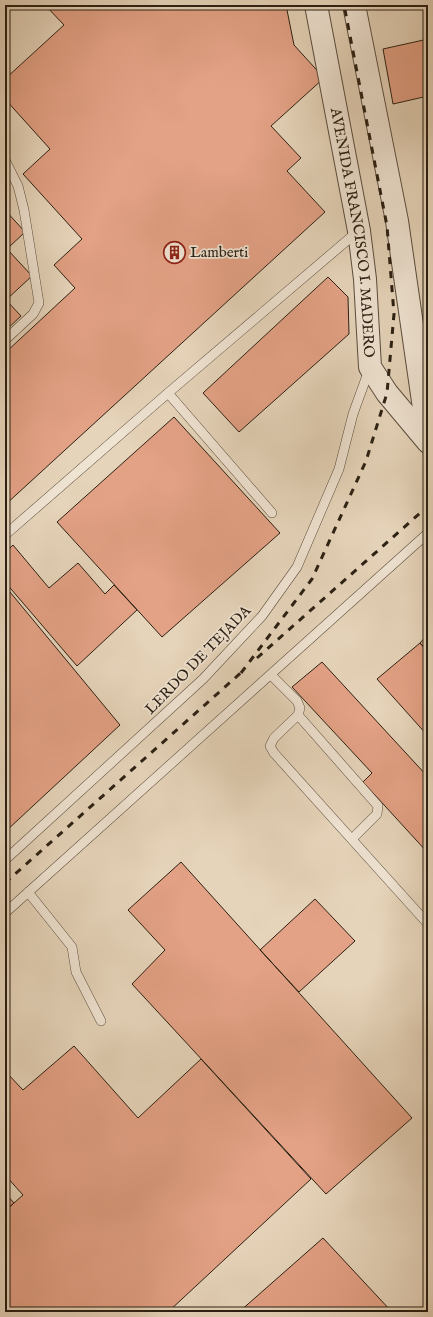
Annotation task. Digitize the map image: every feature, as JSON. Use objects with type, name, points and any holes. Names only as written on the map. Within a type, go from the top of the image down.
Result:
[{"type":"street","name":"AVENIDA FRANCISCO I. MADERO","points":[[316,5],[359,231],[365,279],[370,367],[387,393],[428,442]]},
{"type":"street","points":[[354,5],[397,222],[428,436]]},
{"type":"lane","points":[[5,160],[18,186],[24,210],[39,303],[33,314],[5,340]]},
{"type":"lane","points":[[5,535],[168,393],[359,231]]},
{"type":"lane","name":"LERDO DE TEJADA","points":[[5,860],[203,679],[262,616],[297,567],[339,469],[353,414],[370,367]]},
{"type":"lane","points":[[168,393],[272,513]]},
{"type":"lane","points":[[5,913],[428,533]]},
{"type":"lane","points":[[271,675],[297,701],[300,708],[298,715],[274,738],[270,746],[274,753],[428,924]]},
{"type":"lane","points":[[298,715],[378,806],[377,814],[352,840]]},
{"type":"lane","points":[[28,892],[72,947],[76,972],[101,1022]]},
{"type":"building","name":"Lamberti","points":[[45,5],[286,5],[294,45],[324,78],[271,126],[301,158],[287,171],[325,212],[5,505],[5,353],[75,288],[54,265],[82,239],[23,174],[50,149],[5,99],[5,79],[64,25]]},
{"type":"building","points":[[428,39],[428,96],[393,104],[383,49]]},
{"type":"building","points":[[5,210],[25,232],[7,249],[32,276],[6,300],[21,316],[5,331]]},
{"type":"building","points":[[328,277],[348,297],[349,334],[239,432],[203,393]]},
{"type":"building","points":[[174,417],[280,533],[162,637],[57,522]]},
{"type":"building","points":[[13,545],[49,588],[78,563],[105,594],[114,585],[137,610],[77,666],[5,582],[5,553]]},
{"type":"building","points":[[5,586],[120,725],[5,832]]},
{"type":"building","points":[[428,634],[428,652],[420,643]]},
{"type":"building","points":[[420,643],[428,652],[428,736],[377,679]]},
{"type":"building","points":[[322,662],[428,777],[428,853],[363,782],[372,773],[292,687]]},
{"type":"building","points":[[181,862],[412,1118],[326,1194],[132,984],[165,950],[128,910]]},
{"type":"building","points":[[315,899],[355,941],[299,992],[260,950]]},
{"type":"building","points":[[74,1046],[138,1118],[201,1059],[311,1179],[168,1312],[5,1312],[5,1211],[23,1195],[5,1175],[5,1071],[23,1090]]},
{"type":"building","points":[[5,1193],[14,1203],[5,1211]]},
{"type":"building","points":[[323,1238],[392,1312],[239,1312]]},
{"type":"railway","points":[[241,673],[312,579],[366,461],[387,393],[394,314],[387,226],[344,5]]},
{"type":"railway","points":[[257,658],[428,506]]},
{"type":"railway","points":[[5,883],[244,670]]},
{"type":"place","name":"Lamberti","points":[[175,252]]}]
